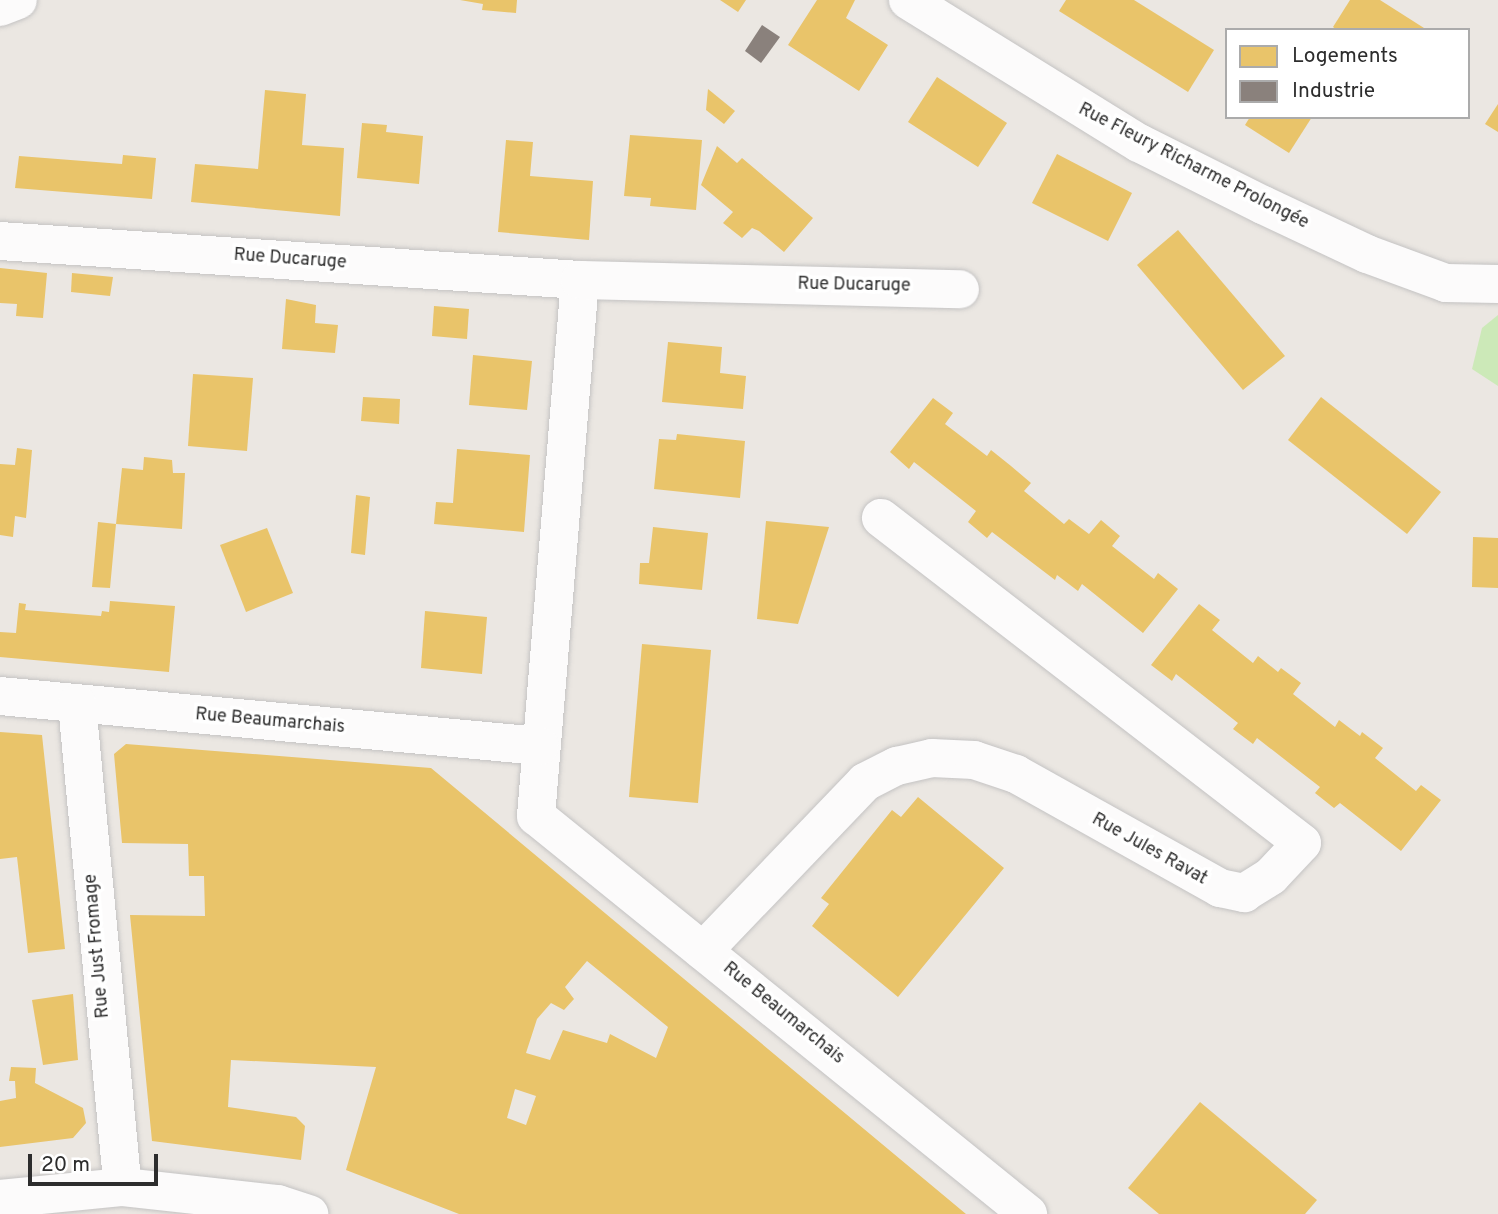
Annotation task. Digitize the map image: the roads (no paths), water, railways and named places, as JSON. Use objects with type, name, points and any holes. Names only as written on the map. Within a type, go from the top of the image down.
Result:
[{"type":"street","points":[[0,7],[18,0]]},
{"type":"street","name":"Rue Fleury Richarme Prolongée","points":[[908,0],[1139,143],[1274,211],[1367,254],[1446,283],[1498,284]]},
{"type":"street","name":"Rue Ducaruge","points":[[0,241],[580,280],[960,289]]},
{"type":"street","points":[[540,746],[580,280]]},
{"type":"street","name":"Rue Jules Ravat","points":[[703,951],[864,782],[897,766],[932,758],[974,760],[1016,774],[1220,888],[1244,892],[1271,876],[1302,843],[881,518]]},
{"type":"street","name":"Rue Beaumarchais","points":[[0,696],[540,746],[536,816],[1028,1214]]},
{"type":"street","name":"Rue Just Fromage","points":[[76,704],[123,1187]]},
{"type":"street","points":[[0,1199],[123,1187],[278,1204],[309,1214]]}]
